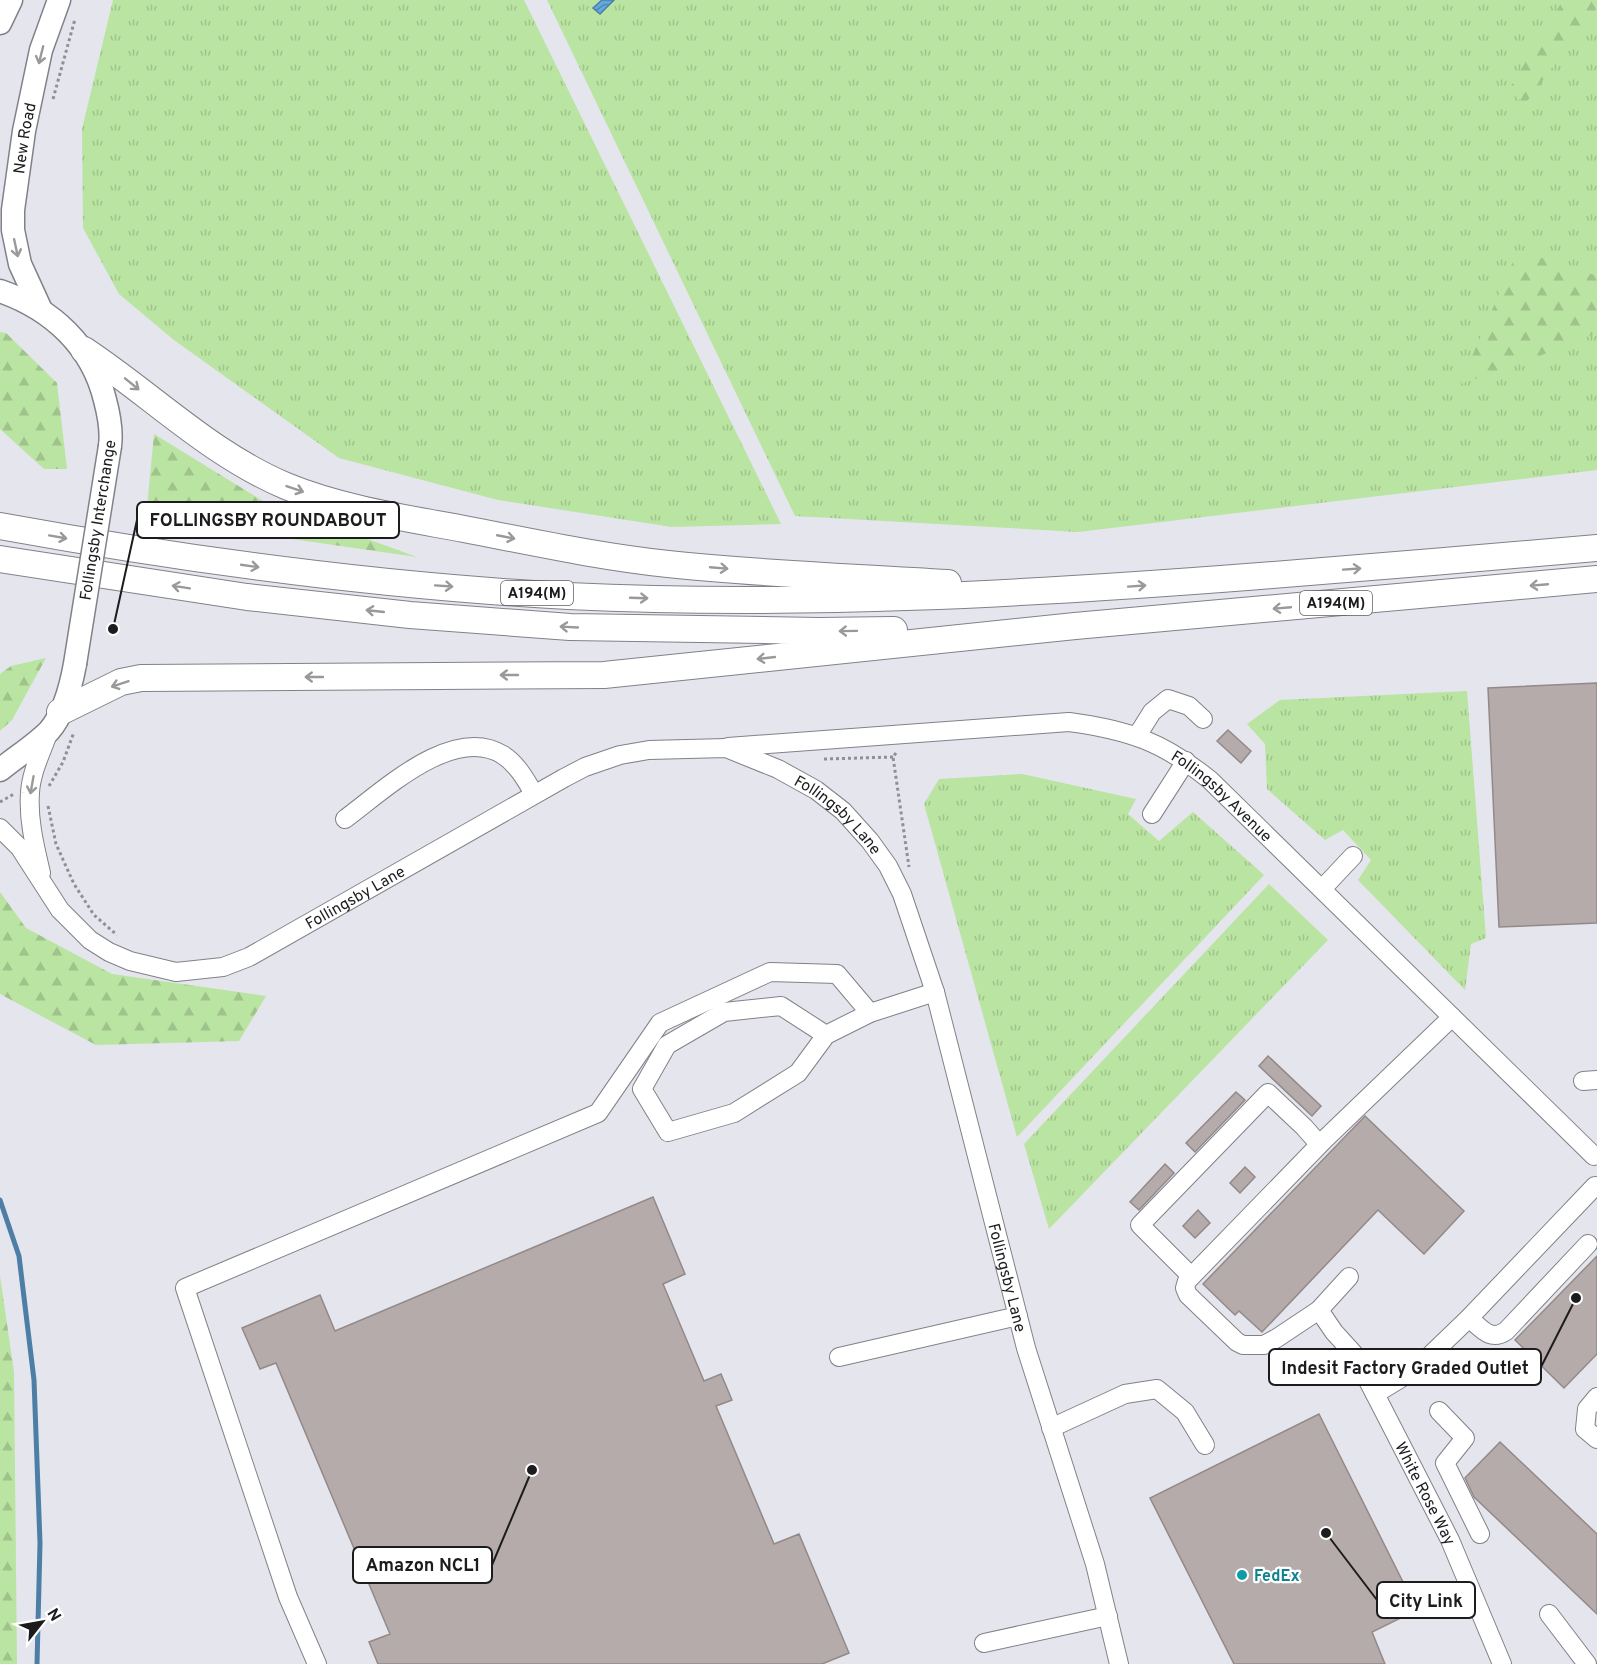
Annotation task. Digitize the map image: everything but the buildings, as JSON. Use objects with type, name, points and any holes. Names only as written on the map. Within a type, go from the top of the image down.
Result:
[{"type":"highway","name":"A194(M)","points":[[84,350],[119,374],[194,433],[241,464],[286,486],[338,503],[584,552],[667,564],[1078,590]]},
{"type":"highway","name":"A194(M)","points":[[0,526],[129,549],[296,572],[567,596],[720,600],[901,599],[1078,590],[1597,548]]},
{"type":"highway","name":"A194(M)","points":[[0,559],[247,597],[410,615],[570,627],[819,631],[1075,626]]},
{"type":"highway","name":"A194(M)","points":[[64,714],[121,682],[141,678],[604,675],[1075,626],[1597,579]]},
{"type":"main road","points":[[0,23],[10,0]]},
{"type":"main road","name":"New Road","points":[[41,310],[15,249],[13,210],[24,131],[39,62],[59,0]]},
{"type":"main road","name":"Follingsby Interchange","points":[[0,291],[22,299],[41,310],[64,328],[84,350],[101,385],[109,414],[111,438],[72,683],[64,714],[0,770]]},
{"type":"street","points":[[1137,736],[1152,712],[1168,699],[1189,706],[1203,719]]},
{"type":"street","name":"Follingsby Lane","points":[[42,880],[30,822],[30,793],[33,776],[64,714]]},
{"type":"street","name":"Follingsby Avenue","points":[[726,747],[1069,722],[1100,726],[1137,736],[1161,746],[1186,761],[1210,780],[1595,1155]]},
{"type":"street","points":[[345,819],[438,754],[473,747],[491,749],[504,756],[515,765],[534,794]]},
{"type":"street","name":"Follingsby Lane","points":[[0,828],[20,848],[60,910],[90,940],[109,952],[141,964],[176,972],[223,967],[258,952],[534,794],[585,767],[620,755],[649,750],[726,747],[785,772],[816,790],[843,812],[870,841],[888,866],[902,894],[935,992],[1018,1316],[1095,1564],[1119,1664]]},
{"type":"street","points":[[1152,814],[1186,761]]},
{"type":"street","points":[[1322,889],[1353,856]]},
{"type":"street","points":[[317,1664],[288,1597],[185,1288],[598,1113],[660,1023],[770,972],[837,974],[870,1013]]},
{"type":"street","points":[[826,1035],[781,1006],[724,1012],[667,1045],[642,1089],[668,1131],[734,1113],[798,1073],[826,1035],[870,1013],[935,992]]},
{"type":"street","points":[[1349,1276],[1319,1310],[1264,1345],[1237,1342],[1188,1295],[1185,1288],[1191,1276],[1320,1144],[1452,1017]]},
{"type":"street","points":[[1191,1276],[1140,1225],[1268,1094],[1320,1144]]},
{"type":"street","points":[[1375,1394],[1416,1369],[1469,1318],[1596,1187],[1588,1172],[1590,1162],[1595,1155]]},
{"type":"street","points":[[1469,1318],[1490,1335],[1498,1336],[1588,1244]]},
{"type":"street","name":"White Rose Way","points":[[1319,1310],[1334,1332],[1354,1354],[1417,1475],[1450,1540],[1502,1664]]},
{"type":"street","points":[[839,1357],[1018,1316]]},
{"type":"street","points":[[1051,1428],[1125,1394],[1157,1389],[1185,1412],[1205,1445]]},
{"type":"street","points":[[1597,1397],[1587,1409],[1585,1429],[1597,1439]]},
{"type":"street","points":[[1417,1475],[1444,1464],[1465,1438],[1439,1411]]},
{"type":"street","points":[[1444,1464],[1480,1534]]},
{"type":"street","points":[[1549,1614],[1587,1664]]},
{"type":"street","points":[[984,1643],[1107,1616]]},
{"type":"path","points":[[52,99],[75,19]]},
{"type":"path","points":[[45,792],[63,762],[76,726],[64,714]]},
{"type":"path","points":[[893,757],[910,873]]},
{"type":"path","points":[[48,803],[56,844],[74,884],[94,915],[120,938]]},
{"type":"green space","points":[[113,0],[524,0],[781,524],[672,527],[498,500],[339,458],[174,340],[119,294],[83,228],[82,129]]},
{"type":"green space","points":[[547,0],[1597,0],[1597,470],[1078,532],[795,516]]},
{"type":"green space","points":[[1563,0],[1597,0],[1597,7],[1525,104],[1508,91]]},
{"type":"green space","points":[[1518,250],[1597,276],[1597,332],[1570,345],[1460,384]]},
{"type":"green space","points":[[0,332],[6,333],[57,383],[67,469],[44,469],[0,429]]},
{"type":"green space","points":[[154,434],[263,501],[417,557],[146,518]]},
{"type":"green space","points":[[46,658],[12,720],[0,731],[0,674],[11,666]]},
{"type":"green space","points":[[1467,691],[1486,938],[1471,944],[1465,990],[1358,880],[1371,860],[1343,830],[1325,840],[1267,789],[1265,744],[1247,724],[1280,700]]},
{"type":"green space","points":[[1022,774],[1136,799],[1128,814],[1159,841],[1193,812],[1264,875],[1017,1137],[924,804],[939,779]]},
{"type":"green space","points":[[1269,884],[1328,940],[1049,1229],[1024,1144]]},
{"type":"green space","points":[[0,892],[26,928],[112,974],[266,996],[239,1041],[96,1045],[0,994]]},
{"type":"green space","points":[[0,1276],[14,1372],[17,1664],[0,1664]]},
{"type":"water","points":[[602,0],[614,0],[600,14],[593,8]]},
{"type":"waterway","points":[[0,1200],[19,1256],[34,1380],[40,1543],[37,1664]]},
{"type":"place","name":"FOLLINGSBY ROUNDABOUT","points":[[113,629]]},
{"type":"place","name":"Indesit Factory Graded Outlet","points":[[1576,1298]]},
{"type":"place","name":"Amazon NCL1","points":[[532,1470]]},
{"type":"place","name":"City Link","points":[[1326,1533]]},
{"type":"place","name":"FedEx","points":[[1242,1575]]}]
